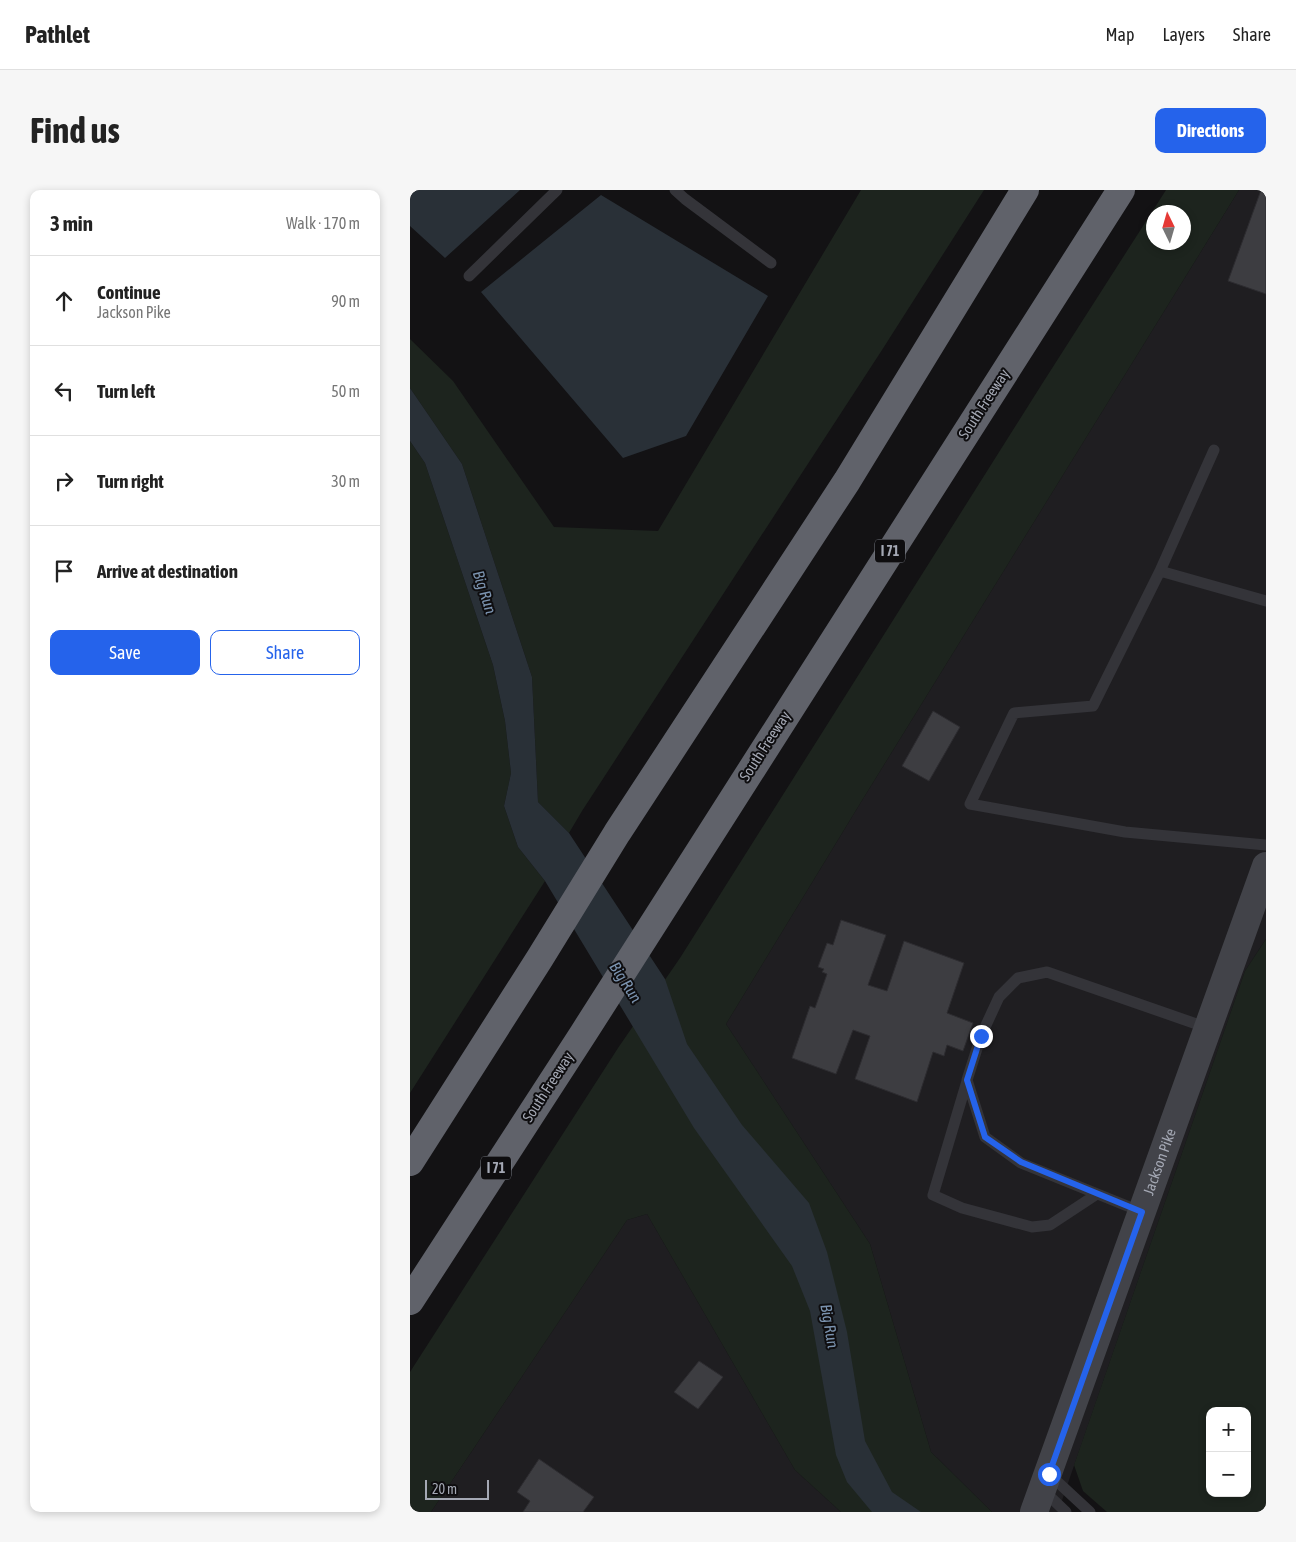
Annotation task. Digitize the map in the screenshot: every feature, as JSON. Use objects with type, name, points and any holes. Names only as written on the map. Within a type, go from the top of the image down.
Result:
[{"type":"highway","points":[[410,1162],[617,833],[847,481],[1025,190]]},
{"type":"highway","name":"South Freeway","points":[[410,1301],[1121,190]]},
{"type":"main road","name":"Jackson Pike","points":[[1042,1492],[1266,866]]},
{"type":"lane","points":[[469,276],[557,190]]},
{"type":"lane","points":[[675,190],[771,263]]},
{"type":"lane","points":[[1214,450],[1160,571],[1093,706],[1014,714],[970,804],[1125,832],[1266,845]]},
{"type":"lane","points":[[1160,571],[1266,601]]},
{"type":"lane","points":[[1097,1194],[1050,1225],[1032,1227],[962,1208],[933,1195],[981,1036],[1000,997],[1018,978],[1047,972],[1208,1028]]},
{"type":"lane","points":[[967,1080],[985,1137],[1021,1162],[1142,1212]]},
{"type":"lane","points":[[1042,1492],[1066,1512]]},
{"type":"lane","points":[[1042,1492],[1090,1512]]},
{"type":"shaded area","points":[[861,190],[984,190],[569,833],[538,802],[532,677],[462,464],[410,388],[410,339],[453,381],[554,527],[658,531]]},
{"type":"shaded area","points":[[1166,190],[1239,190],[726,1024],[870,1244],[931,1452],[992,1512],[841,1512],[795,1470],[647,1214],[627,1220],[431,1512],[410,1512],[410,1372],[618,1048],[680,958],[1146,221],[1146,250],[1191,250],[1191,205],[1156,205]]},
{"type":"shaded area","points":[[1239,190],[1266,190],[1266,939],[1245,971],[1058,1512],[992,1512],[931,1452],[870,1244],[726,1024]]},
{"type":"shaded area","points":[[410,441],[425,463],[493,665],[505,721],[511,773],[504,806],[518,847],[545,881],[410,1093]]},
{"type":"shaded area","points":[[1266,939],[1266,1512],[1107,1512],[1083,1491],[1074,1465],[1245,971]]},
{"type":"shaded area","points":[[647,1214],[795,1470],[841,1512],[431,1512],[627,1220]]},
{"type":"water","points":[[410,190],[520,190],[445,258],[410,226]]},
{"type":"water","points":[[601,195],[768,296],[686,436],[623,458],[481,292]]},
{"type":"water","name":"Big Run","points":[[410,388],[462,464],[532,677],[538,802],[569,833],[665,979],[687,1044],[742,1125],[809,1203],[827,1252],[847,1332],[865,1441],[892,1492],[921,1512],[872,1512],[847,1482],[836,1455],[810,1311],[792,1266],[694,1128],[545,881],[518,847],[504,806],[511,773],[505,721],[493,665],[425,463],[410,441]]},
{"type":"building","points":[[1261,190],[1266,190],[1266,294],[1228,281]]},
{"type":"building","points":[[933,711],[960,727],[929,781],[902,766]]},
{"type":"building","points":[[841,920],[886,935],[868,985],[887,991],[904,941],[964,963],[947,1013],[973,1023],[963,1051],[947,1045],[944,1056],[933,1052],[917,1102],[855,1079],[870,1036],[853,1030],[836,1074],[792,1058],[810,1006],[815,1008],[827,974],[822,972],[824,969],[818,967],[827,943],[833,945]]},
{"type":"building","points":[[699,1361],[723,1377],[698,1409],[674,1392]]},
{"type":"building","points":[[539,1459],[594,1497],[583,1512],[523,1512],[530,1501],[517,1492]]},
{"type":"route","points":[[981,1036],[967,1080],[985,1137],[1021,1162],[1142,1212],[1049,1474]]}]
